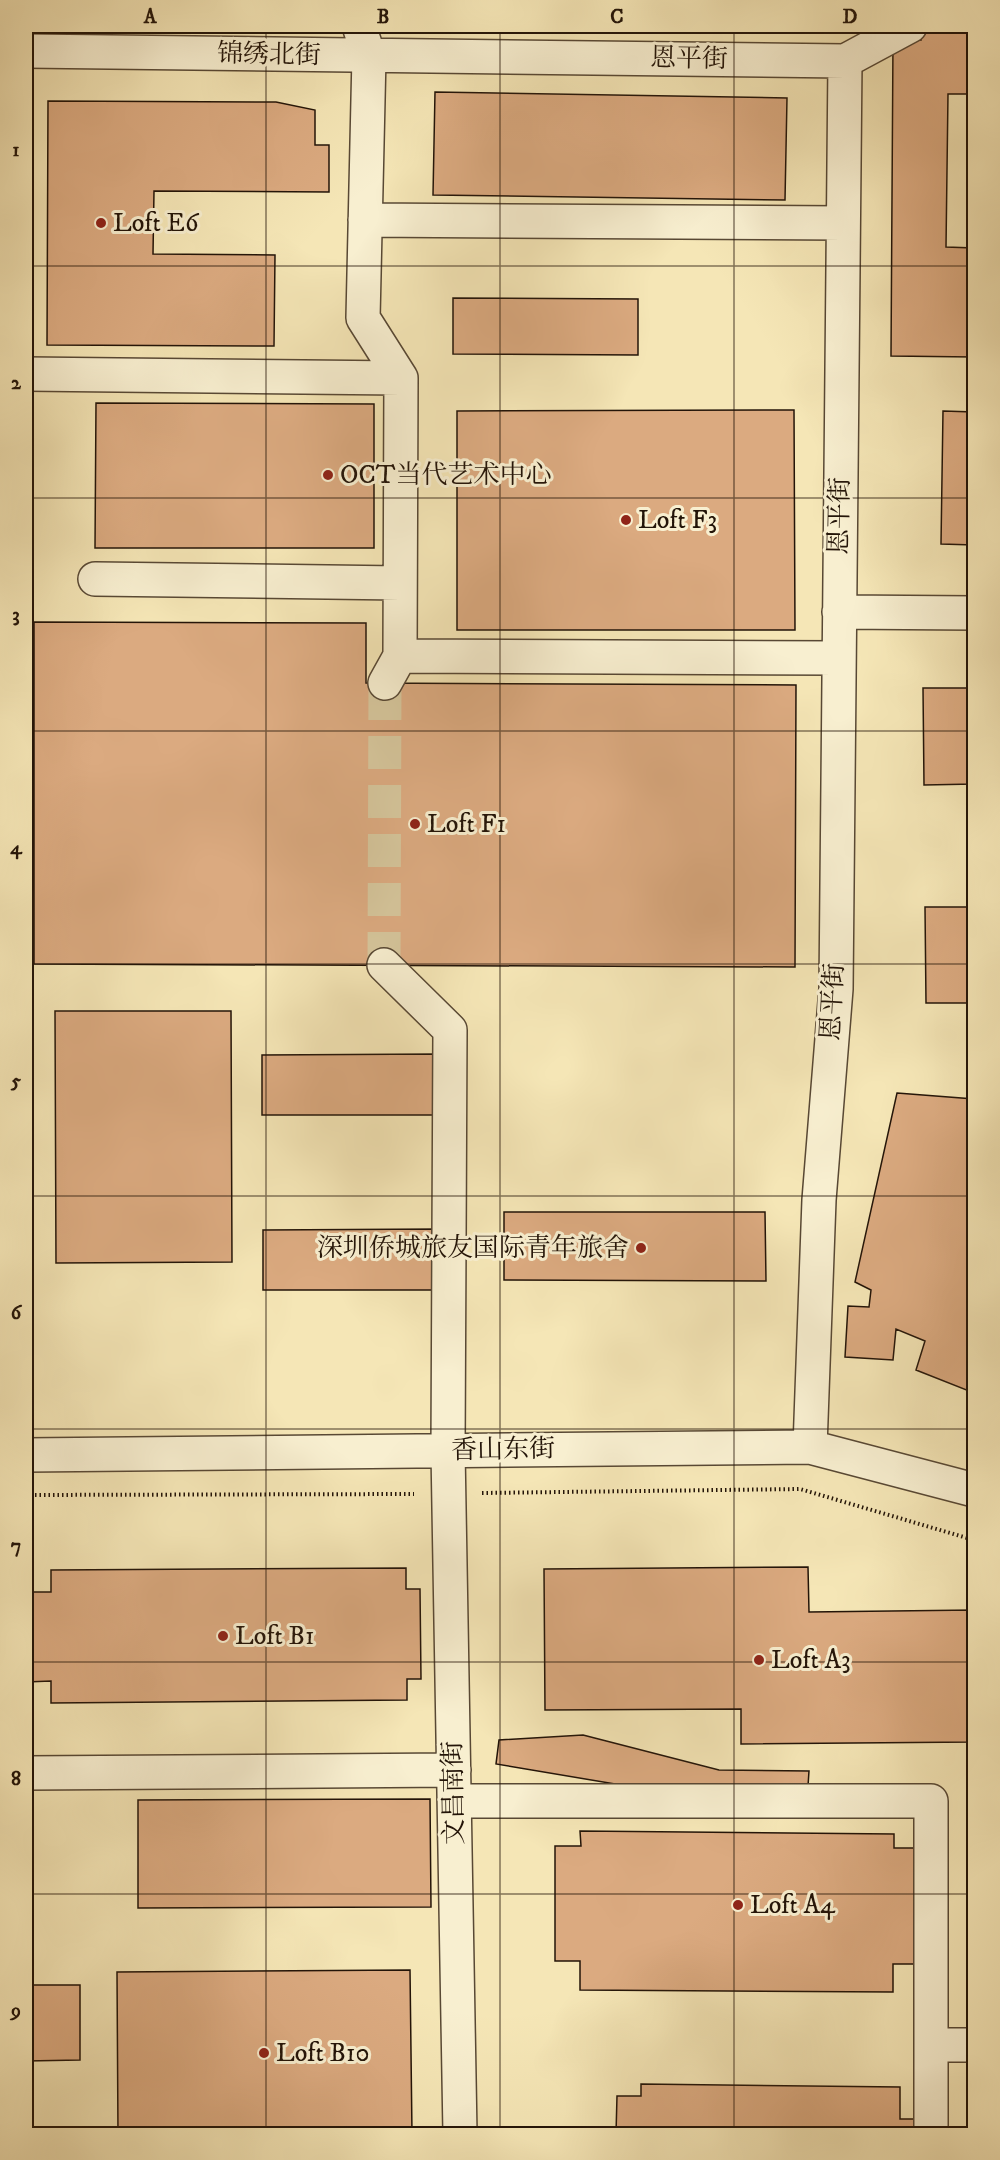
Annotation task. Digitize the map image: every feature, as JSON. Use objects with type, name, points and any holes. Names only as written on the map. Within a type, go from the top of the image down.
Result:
[{"type":"street","points":[[359,26],[369,56],[363,318],[401,378],[400,583],[392,670],[839,658]]},
{"type":"street","points":[[369,56],[382,26]]},
{"type":"street","points":[[864,45],[910,26]]},
{"type":"street","name":"恩平街","points":[[369,56],[864,45],[843,223],[836,989],[819,1200],[810,1447]]},
{"type":"street","name":"锦绣北街","points":[[26,51],[369,56]]},
{"type":"street","points":[[365,220],[843,223]]},
{"type":"street","points":[[26,374],[401,378]]},
{"type":"street","points":[[95,579],[400,583]]},
{"type":"street","points":[[839,612],[975,613]]},
{"type":"street","name":"文昌南街","points":[[384,965],[450,1030],[448,1451],[460,2134]]},
{"type":"street","name":"香山东街","points":[[26,1455],[810,1447],[975,1490]]},
{"type":"street","points":[[26,1773],[931,1801],[931,2134]]},
{"type":"street","points":[[931,2045],[975,2045]]},
{"type":"path","points":[[26,1495],[449,1494],[800,1489],[975,1540]]},
{"type":"building","points":[[921,26],[974,26],[974,94],[948,94],[946,247],[974,248],[974,357],[891,356],[893,40],[921,40]]},
{"type":"building","points":[[435,92],[787,98],[785,200],[433,195]]},
{"type":"building","name":"Loft E6","points":[[48,101],[276,102],[315,110],[315,145],[329,145],[329,192],[154,191],[153,254],[275,255],[274,346],[47,345]]},
{"type":"building","points":[[453,298],[638,299],[638,355],[453,354]]},
{"type":"building","points":[[96,403],[374,404],[374,548],[95,548]]},
{"type":"building","name":"Loft F3","points":[[794,410],[795,630],[457,630],[457,411]]},
{"type":"building","points":[[943,411],[974,412],[974,545],[941,544]]},
{"type":"building","name":"Loft F1","points":[[34,622],[366,623],[366,683],[796,685],[795,967],[34,964]]},
{"type":"building","points":[[923,688],[974,688],[974,784],[924,785]]},
{"type":"building","points":[[925,907],[974,907],[974,1003],[926,1003]]},
{"type":"building","points":[[55,1011],[231,1011],[232,1262],[56,1263]]},
{"type":"building","points":[[438,1054],[439,1115],[262,1115],[262,1055]]},
{"type":"building","points":[[897,1093],[974,1099],[974,1393],[916,1370],[925,1341],[896,1329],[893,1360],[845,1357],[848,1306],[869,1307],[871,1290],[855,1282]]},
{"type":"building","points":[[504,1212],[765,1212],[766,1281],[504,1280]]},
{"type":"building","points":[[440,1229],[440,1290],[263,1290],[263,1230]]},
{"type":"building","name":"Loft A3","points":[[808,1567],[809,1612],[974,1610],[974,1742],[741,1744],[741,1709],[545,1710],[544,1569]]},
{"type":"building","name":"Loft B1","points":[[406,1568],[406,1589],[420,1589],[421,1679],[407,1679],[407,1700],[51,1703],[51,1681],[26,1682],[26,1592],[51,1592],[51,1570]]},
{"type":"building","points":[[583,1735],[719,1770],[809,1771],[808,1786],[639,1788],[496,1764],[499,1740]]},
{"type":"building","points":[[430,1799],[431,1907],[138,1908],[138,1800]]},
{"type":"building","points":[[969,1830],[974,1830],[974,1971],[968,1971]]},
{"type":"building","name":"Loft A4","points":[[580,1831],[894,1834],[894,1848],[922,1848],[921,1964],[893,1964],[893,1992],[580,1990],[580,1961],[555,1961],[555,1846],[581,1846]]},
{"type":"building","name":"Loft B10","points":[[410,1970],[412,2134],[118,2134],[117,1972]]},
{"type":"building","points":[[26,1985],[80,1985],[80,2060],[26,2061]]},
{"type":"building","points":[[641,2084],[900,2087],[900,2119],[918,2119],[918,2134],[616,2134],[617,2096],[641,2096]]},
{"type":"tunnel","points":[[384,965],[385,683]]},
{"type":"place","name":"Loft E6","points":[[101,223]]},
{"type":"place","name":"OCT当代艺术中心","points":[[328,475]]},
{"type":"place","name":"Loft F3","points":[[626,520]]},
{"type":"place","name":"Loft F1","points":[[415,824]]},
{"type":"place","name":"深圳侨城旅友国际青年旅舍","points":[[641,1248]]},
{"type":"place","name":"Loft B1","points":[[223,1636]]},
{"type":"place","name":"Loft A3","points":[[759,1660]]},
{"type":"place","name":"Loft A4","points":[[738,1905]]},
{"type":"place","name":"Loft B10","points":[[264,2053]]}]
